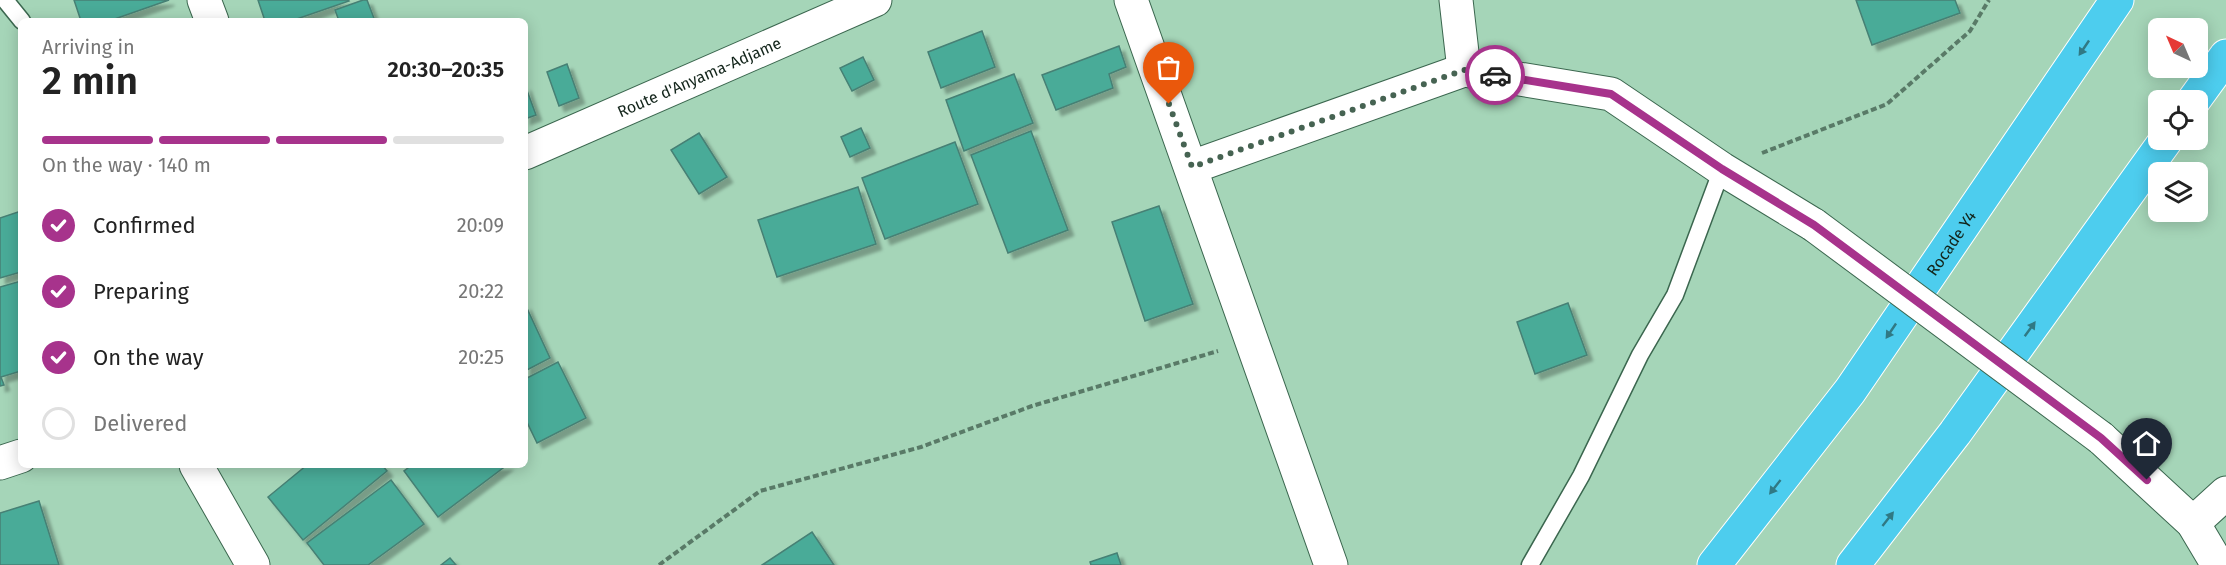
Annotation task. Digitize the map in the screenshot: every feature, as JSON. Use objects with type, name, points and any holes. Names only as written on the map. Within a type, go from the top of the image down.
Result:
[{"type":"highway","name":"Rocade Y4","points":[[1714,565],[1850,391],[2117,0]]},
{"type":"highway","points":[[2201,90],[2226,56]]},
{"type":"highway","points":[[1852,565],[1955,433],[2159,150]]},
{"type":"street","points":[[204,0],[212,18]]},
{"type":"street","name":"Route d'Anyama-Adjame","points":[[528,152],[875,0]]},
{"type":"street","points":[[1131,0],[1192,167],[1250,342],[1331,565]]},
{"type":"street","points":[[1456,0],[1464,70]]},
{"type":"street","points":[[1192,167],[1464,70],[1611,94],[1722,169],[1814,225],[2101,438],[2193,523],[2218,565]]},
{"type":"street","points":[[0,463],[18,457]]},
{"type":"street","points":[[198,468],[254,565]]},
{"type":"street","points":[[2193,523],[2226,493]]},
{"type":"lane","points":[[5,0],[20,18]]},
{"type":"lane","points":[[1530,565],[1581,476],[1640,356],[1675,295],[1722,169]]},
{"type":"path","points":[[1722,169],[1820,128],[1887,104],[1971,31],[1989,0]]},
{"type":"path","points":[[659,565],[760,491],[921,447],[1032,406],[1250,342]]},
{"type":"building","points":[[74,0],[169,0],[118,18],[80,18]]},
{"type":"building","points":[[258,0],[349,1],[300,18],[264,18]]},
{"type":"building","points":[[367,0],[374,18],[338,18],[335,10]]},
{"type":"building","points":[[1856,0],[1955,0],[1960,13],[1872,45]]},
{"type":"building","points":[[982,31],[995,67],[941,88],[928,52]]},
{"type":"building","points":[[1119,46],[1126,67],[1109,74],[1113,88],[1056,110],[1042,75]]},
{"type":"building","points":[[863,57],[874,80],[852,91],[840,68]]},
{"type":"building","points":[[567,64],[579,98],[559,106],[547,72]]},
{"type":"building","points":[[1014,74],[1033,123],[964,151],[946,100]]},
{"type":"building","points":[[528,93],[536,115],[528,118]]},
{"type":"building","points":[[861,128],[870,148],[850,157],[841,137]]},
{"type":"building","points":[[1031,131],[1068,230],[1008,253],[971,155]]},
{"type":"building","points":[[699,133],[727,177],[699,194],[671,150]]},
{"type":"building","points":[[955,142],[978,204],[885,239],[862,178]]},
{"type":"building","points":[[858,187],[876,244],[777,277],[758,220]]},
{"type":"building","points":[[1159,206],[1193,304],[1145,321],[1112,222]]},
{"type":"building","points":[[18,212],[18,273],[0,278],[0,218]]},
{"type":"building","points":[[18,282],[18,372],[1,377],[4,385],[0,386],[0,287]]},
{"type":"building","points":[[1568,303],[1587,355],[1535,374],[1517,322]]},
{"type":"building","points":[[528,310],[550,358],[528,369]]},
{"type":"building","points":[[558,362],[586,418],[537,443],[528,424],[528,377]]},
{"type":"building","points":[[303,468],[384,468],[387,471],[303,540],[268,497]]},
{"type":"building","points":[[408,468],[503,468],[438,517],[404,471]]},
{"type":"building","points":[[391,480],[424,524],[368,565],[324,565],[307,543]]},
{"type":"building","points":[[39,501],[59,565],[0,565],[0,513]]},
{"type":"building","points":[[812,532],[834,565],[762,565]]},
{"type":"building","points":[[1117,553],[1121,565],[1091,565],[1090,562]]},
{"type":"building","points":[[450,558],[456,565],[441,565]]},
{"type":"way so far","points":[[1169,104],[1192,167],[1339,112],[1464,70],[1495,75]]},
{"type":"route","points":[[1495,75],[1611,94],[1722,169],[1814,225],[2101,438],[2147,480]]}]
